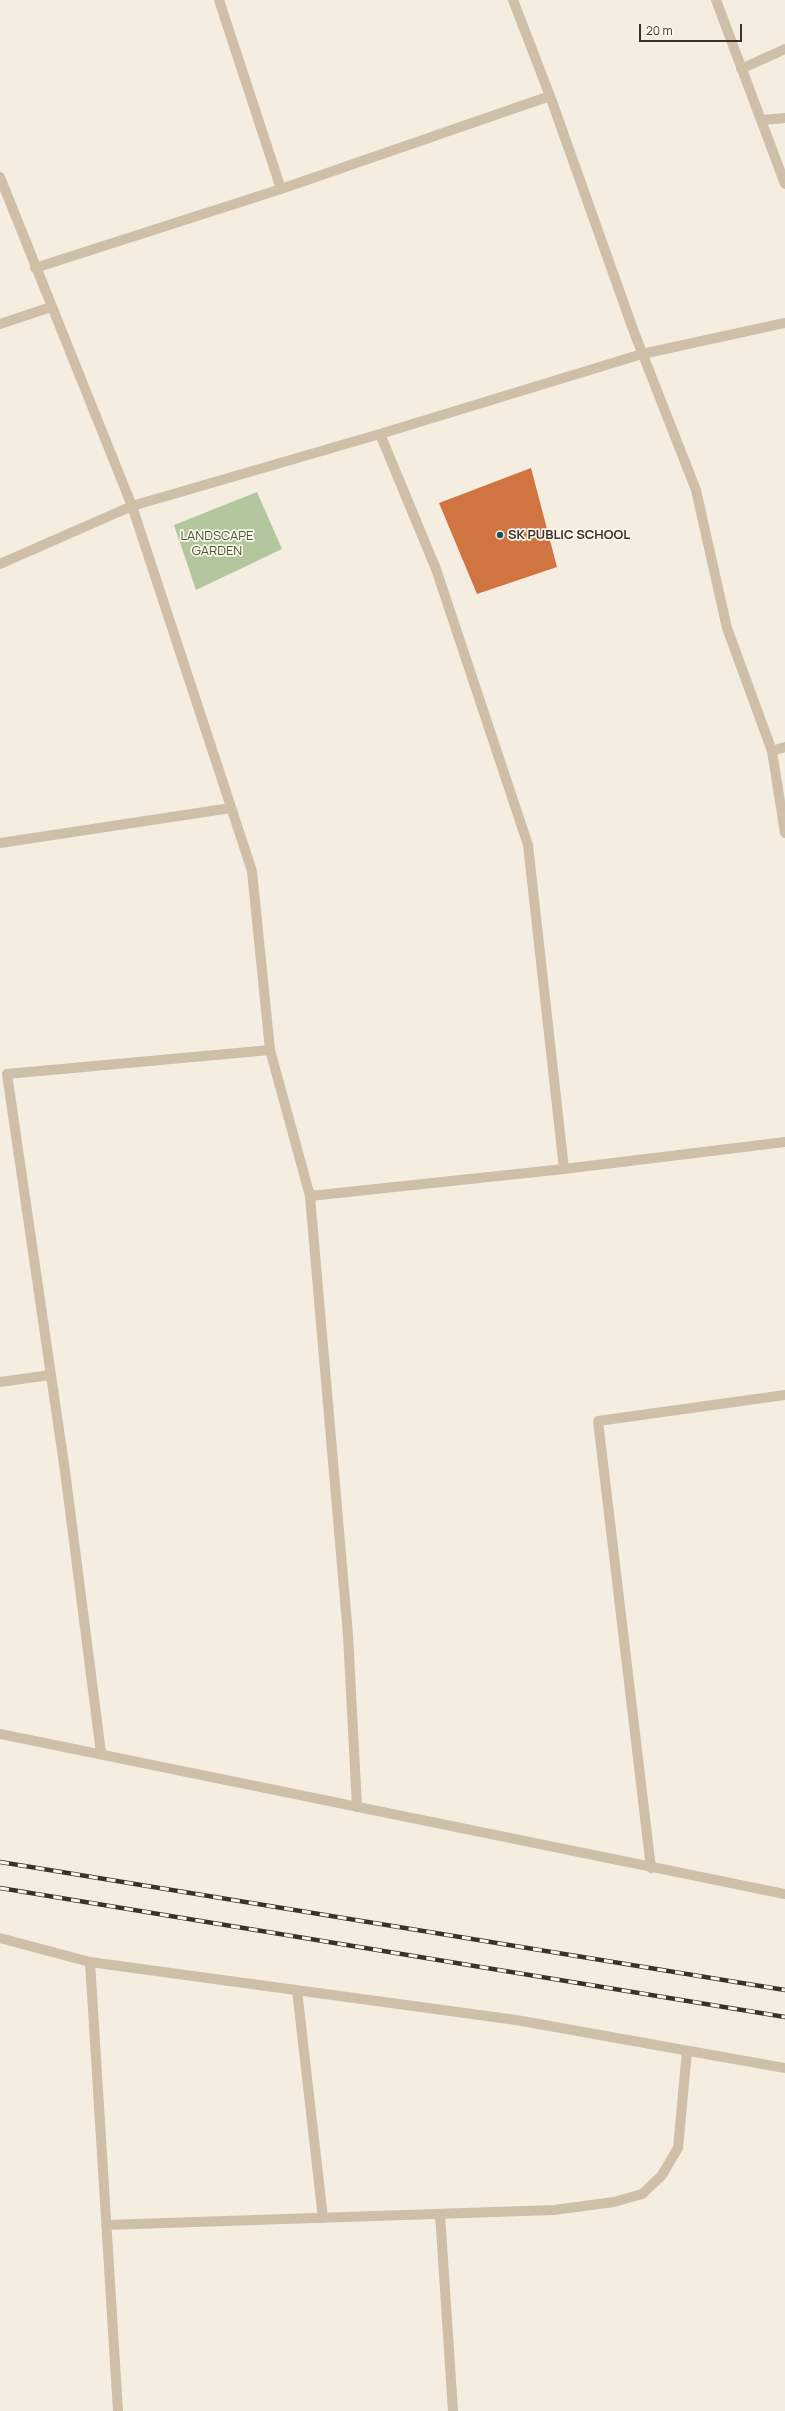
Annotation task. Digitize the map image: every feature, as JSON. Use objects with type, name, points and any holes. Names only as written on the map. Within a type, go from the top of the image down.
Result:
[{"type":"street","points":[[219,0],[281,189]]},
{"type":"street","points":[[513,0],[550,96],[642,354],[696,490],[727,628],[772,751],[785,833]]},
{"type":"street","points":[[716,0],[785,184]]},
{"type":"street","points":[[741,69],[785,49]]},
{"type":"street","points":[[35,268],[281,189],[550,96]]},
{"type":"street","points":[[762,120],[785,118]]},
{"type":"street","points":[[0,177],[35,268],[132,506],[252,870],[270,1050],[310,1196],[348,1635],[357,1807]]},
{"type":"street","points":[[0,324],[51,307]]},
{"type":"street","points":[[0,564],[132,506],[380,434],[642,354],[785,323]]},
{"type":"street","points":[[380,434],[436,569],[528,845],[564,1169]]},
{"type":"street","points":[[772,751],[785,747]]},
{"type":"street","points":[[0,843],[232,808]]},
{"type":"street","points":[[100,1753],[50,1375],[3,1074],[270,1050]]},
{"type":"street","points":[[310,1196],[564,1169],[785,1142]]},
{"type":"street","points":[[0,1382],[50,1375]]},
{"type":"street","points":[[651,1868],[598,1421],[785,1395]]},
{"type":"street","points":[[0,1734],[100,1753],[651,1868],[785,1894]]},
{"type":"street","points":[[0,1938],[90,1962],[516,2020],[785,2068]]},
{"type":"street","points":[[90,1962],[118,2411]]},
{"type":"street","points":[[297,1990],[323,2218]]},
{"type":"street","points":[[106,2225],[554,2210],[614,2202],[642,2194],[662,2175],[678,2148],[687,2051]]},
{"type":"street","points":[[440,2214],[454,2411]]},
{"type":"green space","name":"LANDSCAPE GARDEN","points":[[257,492],[282,549],[196,590],[174,525]]},
{"type":"building","name":"SK PUBLIC SCHOOL","points":[[531,468],[557,567],[477,594],[439,503]]},
{"type":"railway","points":[[0,1862],[785,1990]]},
{"type":"railway","points":[[0,1888],[785,2017]]},
{"type":"place","name":"SK PUBLIC SCHOOL","points":[[500,535]]}]
